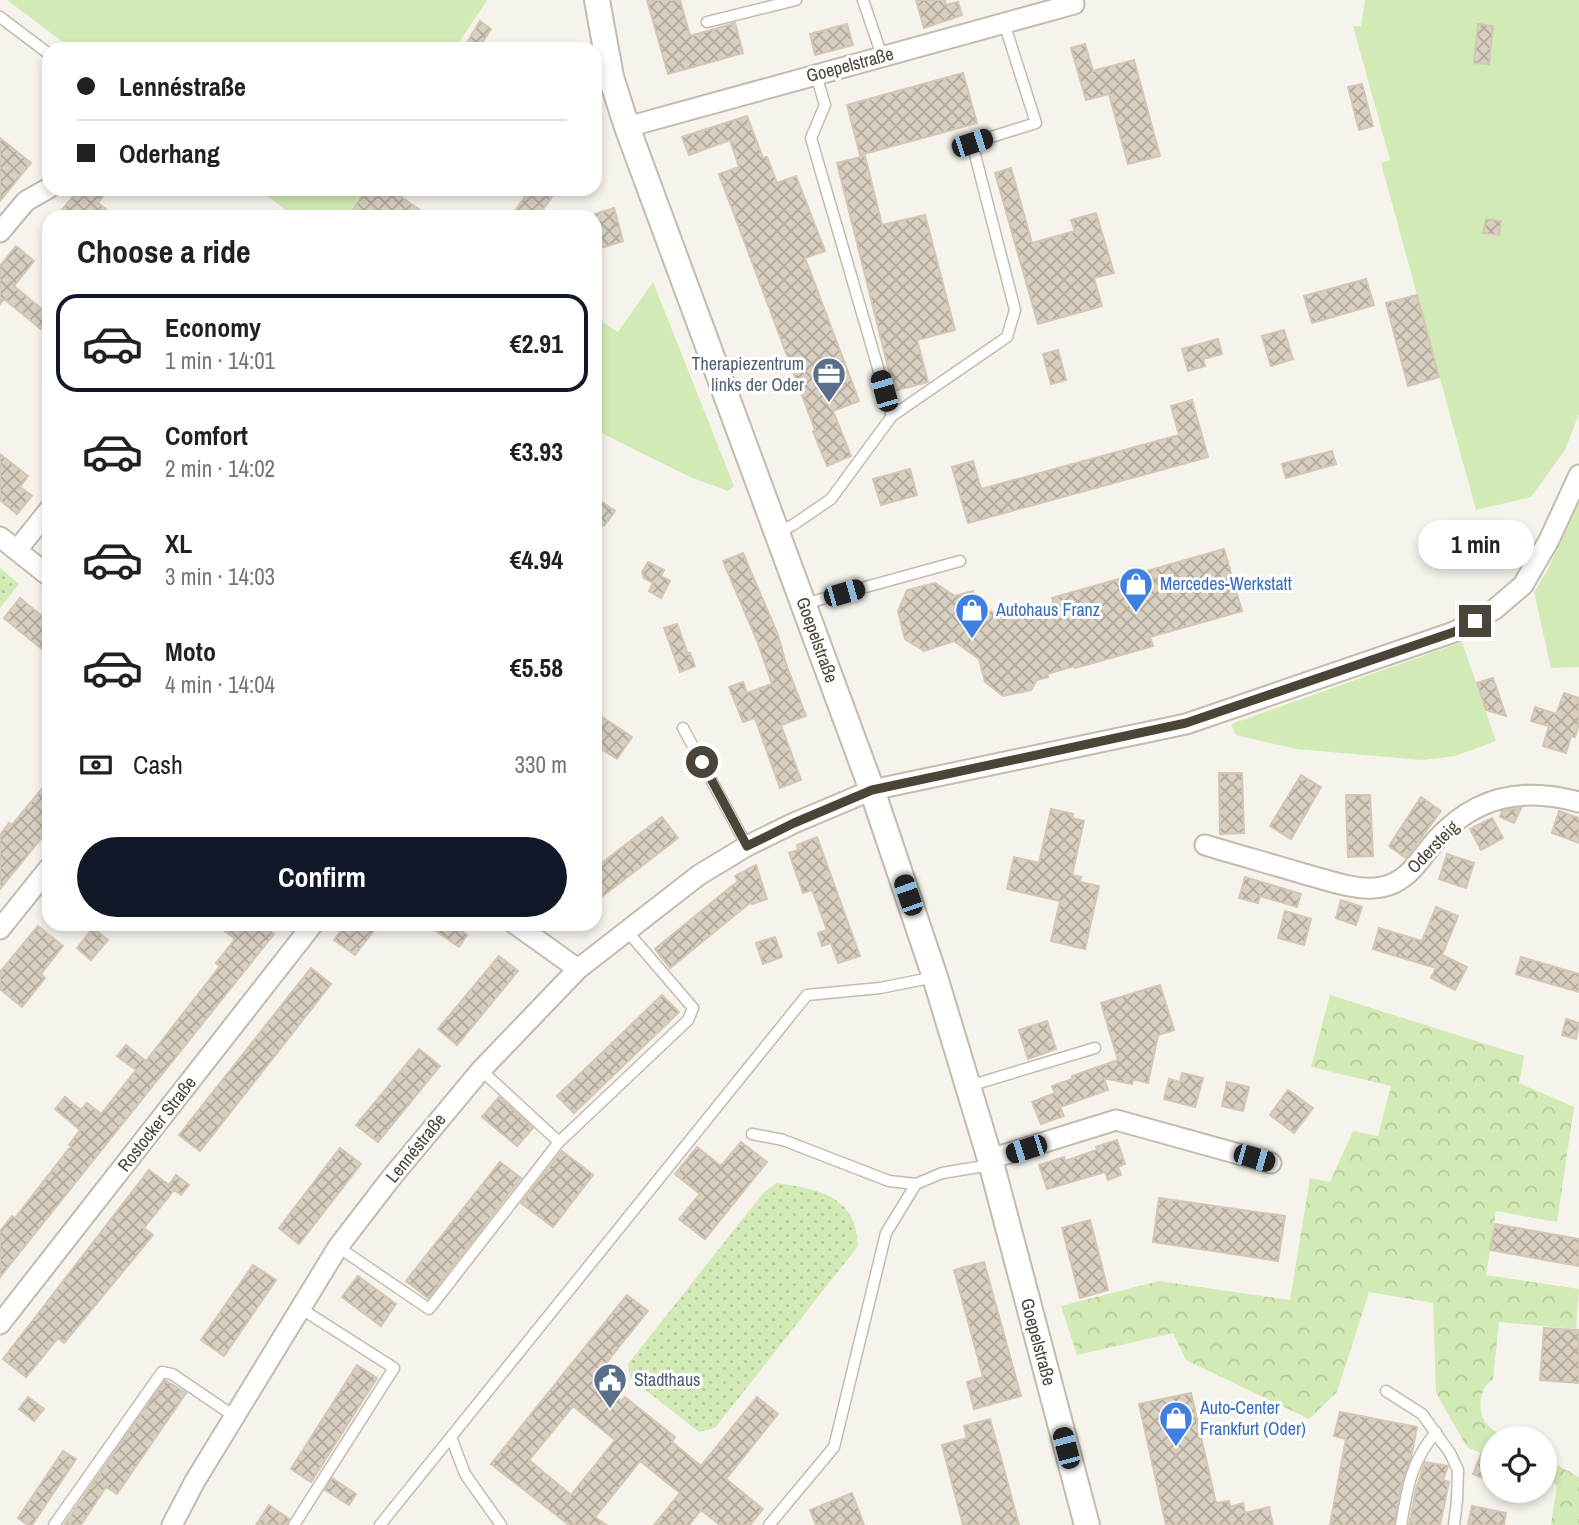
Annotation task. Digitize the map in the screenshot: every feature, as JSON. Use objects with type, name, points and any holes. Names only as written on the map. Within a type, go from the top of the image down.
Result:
[{"type":"street","name":"Goepelstraße","points":[[597,0],[611,77],[626,127],[872,790],[935,977],[990,1162],[1087,1525]]},
{"type":"street","name":"Goepelstraße","points":[[626,127],[1074,2]]},
{"type":"street","points":[[0,232],[26,201],[42,192]]},
{"type":"street","name":"Lennéstraße","points":[[172,1525],[195,1481],[338,1247],[399,1168],[481,1070],[578,969],[699,875],[747,846],[872,790],[1186,723],[1454,632],[1495,609],[1523,586],[1549,540],[1579,475]]},
{"type":"street","points":[[16,550],[42,518]]},
{"type":"street","points":[[0,537],[42,570]]},
{"type":"street","name":"Odersteig","points":[[1205,845],[1345,886],[1378,888],[1394,884],[1412,870],[1438,837],[1468,812],[1496,800],[1524,794],[1553,795],[1579,802]]},
{"type":"street","points":[[0,929],[42,877]]},
{"type":"street","name":"Rostocker Straße","points":[[0,1324],[308,931]]},
{"type":"street","points":[[525,931],[578,969]]},
{"type":"street","points":[[990,1162],[1116,1120],[1271,1163]]},
{"type":"lane","points":[[707,22],[796,0]]},
{"type":"lane","points":[[863,0],[882,57]]},
{"type":"lane","points":[[0,18],[42,49]]},
{"type":"lane","points":[[777,533],[831,499],[892,416],[1007,337],[1015,310],[972,143],[1036,122],[1004,23]]},
{"type":"lane","points":[[816,75],[825,105],[811,138],[892,416]]},
{"type":"lane","points":[[804,604],[960,561]]},
{"type":"lane","points":[[683,728],[747,846]]},
{"type":"lane","points":[[338,1247],[429,1310],[559,1142],[688,1020],[692,1008],[627,931]]},
{"type":"lane","points":[[380,1525],[807,995],[880,988],[935,977]]},
{"type":"lane","points":[[968,1086],[1096,1048]]},
{"type":"lane","points":[[481,1070],[559,1142]]},
{"type":"lane","points":[[752,1134],[783,1140],[889,1181],[916,1184],[942,1173],[990,1162]]},
{"type":"lane","points":[[769,1525],[834,1447],[886,1233],[916,1184]]},
{"type":"lane","points":[[294,1525],[394,1368],[300,1308]]},
{"type":"lane","points":[[54,1525],[162,1372],[172,1374],[234,1416]]},
{"type":"lane","points":[[1385,1391],[1422,1415],[1436,1432],[1458,1470],[1454,1525]]},
{"type":"lane","points":[[1401,1525],[1409,1481],[1420,1452],[1436,1432]]},
{"type":"lane","points":[[451,1437],[465,1474],[501,1525]]},
{"type":"green space","points":[[7,0],[487,0],[460,42],[63,42]]},
{"type":"green space","points":[[1365,0],[1579,0],[1579,414],[1565,450],[1531,497],[1476,510],[1381,163],[1390,160],[1353,26],[1361,26]]},
{"type":"green space","points":[[267,196],[360,196],[350,210],[286,210]]},
{"type":"green space","points":[[653,282],[734,486],[728,491],[690,477],[602,433],[602,322],[618,332]]},
{"type":"green space","points":[[1579,503],[1579,667],[1551,668],[1534,592],[1547,571]]},
{"type":"green space","points":[[0,568],[19,584],[0,608]]},
{"type":"green space","points":[[1462,642],[1496,741],[1455,756],[1422,760],[1296,749],[1236,735],[1231,724]]},
{"type":"green space","points":[[1330,995],[1524,1056],[1519,1083],[1574,1107],[1557,1222],[1496,1211],[1486,1275],[1579,1289],[1576,1329],[1499,1322],[1493,1379],[1482,1393],[1481,1399],[1481,1410],[1489,1426],[1480,1426],[1480,1452],[1467,1447],[1436,1393],[1433,1303],[1369,1292],[1337,1392],[1309,1419],[1186,1360],[1173,1333],[1077,1355],[1061,1306],[1159,1281],[1290,1300],[1310,1178],[1330,1182],[1353,1131],[1378,1136],[1391,1086],[1311,1067]]},
{"type":"green space","points":[[777,1183],[822,1193],[841,1204],[854,1223],[858,1246],[715,1428],[699,1432],[630,1378],[628,1364],[764,1192]]},
{"type":"green space","points":[[1557,1465],[1579,1477],[1579,1525],[1551,1525],[1554,1503],[1557,1503]]},
{"type":"building","points":[[647,0],[680,0],[690,36],[735,23],[743,53],[668,74]]},
{"type":"building","points":[[916,0],[945,0],[946,5],[958,2],[962,15],[924,28]]},
{"type":"building","points":[[480,21],[491,29],[483,42],[467,42]]},
{"type":"building","points":[[847,24],[853,45],[815,55],[810,34]]},
{"type":"building","points":[[1478,24],[1493,26],[1489,64],[1474,63]]},
{"type":"building","points":[[1085,44],[1093,71],[1134,60],[1160,156],[1128,164],[1109,94],[1086,100],[1071,48]]},
{"type":"building","points":[[963,73],[977,123],[860,155],[847,105]]},
{"type":"building","points":[[1362,84],[1373,126],[1359,130],[1348,87]]},
{"type":"building","points":[[747,116],[763,158],[767,157],[777,183],[796,176],[825,251],[805,258],[859,401],[833,411],[851,456],[827,466],[719,174],[739,167],[730,140],[689,155],[682,137]]},
{"type":"building","points":[[0,138],[31,163],[0,201]]},
{"type":"building","points":[[865,156],[882,225],[925,215],[955,330],[917,340],[928,382],[894,391],[837,163]]},
{"type":"building","points":[[1011,168],[1032,243],[1075,231],[1071,220],[1096,213],[1114,273],[1094,278],[1102,306],[1038,324],[995,173]]},
{"type":"building","points":[[73,196],[104,196],[98,203],[107,210],[62,210]]},
{"type":"building","points":[[362,196],[400,196],[420,210],[352,210]]},
{"type":"building","points":[[525,196],[552,196],[543,210],[516,210]]},
{"type":"building","points":[[614,208],[623,241],[602,248],[602,212]]},
{"type":"building","points":[[1486,219],[1501,221],[1499,235],[1483,233]]},
{"type":"building","points":[[16,246],[34,261],[14,286],[42,309],[41,329],[4,299],[0,304],[0,266]]},
{"type":"building","points":[[1366,279],[1374,305],[1312,323],[1304,296]]},
{"type":"building","points":[[1417,295],[1439,377],[1408,386],[1386,303]]},
{"type":"building","points":[[1284,330],[1293,359],[1271,366],[1262,336]]},
{"type":"building","points":[[1218,339],[1222,354],[1203,359],[1205,366],[1188,371],[1182,349]]},
{"type":"building","points":[[1058,350],[1066,380],[1051,384],[1043,354]]},
{"type":"building","points":[[1192,400],[1208,457],[968,523],[952,467],[973,461],[981,489],[1179,435],[1171,406]]},
{"type":"building","points":[[1332,451],[1336,464],[1286,478],[1282,464]]},
{"type":"building","points":[[0,454],[28,476],[20,487],[32,496],[17,514],[0,500]]},
{"type":"building","points":[[910,469],[917,495],[881,505],[873,479]]},
{"type":"building","points":[[602,502],[615,511],[604,526],[602,525]]},
{"type":"building","name":"Mercedes-Werkstatt","points":[[1224,549],[1242,611],[1150,637],[1153,646],[1047,674],[1048,677],[1037,680],[1031,690],[1003,696],[985,682],[979,659],[954,641],[924,651],[905,639],[898,611],[907,590],[935,583],[955,596],[973,591],[977,603],[994,613],[1008,609],[1011,621],[1055,608],[1052,598]]},
{"type":"building","points":[[743,553],[778,635],[806,716],[781,725],[801,780],[780,788],[755,718],[743,722],[729,687],[743,682],[747,693],[772,684],[758,643],[723,561]]},
{"type":"building","points":[[648,562],[664,570],[661,576],[670,581],[661,598],[649,591],[653,583],[644,578],[642,572]]},
{"type":"building","points":[[20,598],[42,616],[42,649],[4,618]]},
{"type":"building","points":[[677,624],[695,666],[680,672],[664,628]]},
{"type":"building","points":[[1493,678],[1506,716],[1486,710],[1477,683]]},
{"type":"building","points":[[1564,693],[1579,698],[1579,724],[1575,737],[1571,736],[1566,753],[1543,746],[1549,726],[1531,721],[1535,707],[1556,714]]},
{"type":"building","points":[[602,717],[632,737],[617,759],[602,749]]},
{"type":"building","points":[[1219,773],[1242,773],[1244,833],[1220,834]]},
{"type":"building","points":[[1301,775],[1321,787],[1291,839],[1270,826]]},
{"type":"building","points":[[42,789],[42,838],[0,889],[0,835],[9,823],[12,825]]},
{"type":"building","points":[[1346,795],[1370,795],[1373,856],[1348,857]]},
{"type":"building","points":[[1421,797],[1441,811],[1406,858],[1389,846]]},
{"type":"building","points":[[1521,808],[1514,823],[1500,817],[1502,811]]},
{"type":"building","points":[[1051,809],[1073,814],[1072,818],[1084,821],[1072,875],[1081,877],[1080,882],[1099,886],[1085,949],[1051,941],[1060,901],[1007,889],[1014,857],[1039,863]]},
{"type":"building","points":[[1559,811],[1579,818],[1579,843],[1552,833]]},
{"type":"building","points":[[662,817],[678,838],[602,897],[602,863]]},
{"type":"building","points":[[1492,818],[1503,838],[1481,850],[1470,829]]},
{"type":"building","points":[[817,837],[860,956],[838,963],[831,943],[822,946],[818,933],[827,930],[812,890],[803,893],[789,853],[798,850],[797,845]]},
{"type":"building","points":[[1447,854],[1474,863],[1466,888],[1439,879]]},
{"type":"building","points":[[756,865],[767,899],[752,904],[751,902],[670,968],[655,949],[738,881],[735,876]]},
{"type":"building","points":[[1245,877],[1301,894],[1297,907],[1260,896],[1258,903],[1239,898]]},
{"type":"building","points":[[1341,900],[1362,907],[1356,925],[1336,918]]},
{"type":"building","points":[[1436,907],[1458,916],[1442,955],[1467,967],[1455,990],[1431,978],[1436,968],[1373,949],[1379,928],[1422,941]]},
{"type":"building","points":[[1285,911],[1311,919],[1304,945],[1278,938]]},
{"type":"building","points":[[38,926],[63,946],[41,974],[45,978],[22,1007],[0,989],[0,972]]},
{"type":"building","points":[[91,931],[97,931],[108,940],[91,960],[77,948]]},
{"type":"building","points":[[225,931],[270,931],[274,934],[0,1277],[0,1231],[12,1216],[15,1218],[71,1146],[69,1145],[80,1130],[55,1109],[65,1097],[81,1110],[87,1103],[101,1114],[136,1070],[117,1056],[126,1045],[146,1061],[220,966],[216,963],[235,939]]},
{"type":"building","points":[[341,931],[374,931],[355,955],[334,940]]},
{"type":"building","points":[[436,931],[462,931],[467,935],[459,947]]},
{"type":"building","points":[[775,937],[782,957],[763,964],[756,943]]},
{"type":"building","points":[[499,956],[518,971],[457,1045],[438,1029]]},
{"type":"building","points":[[1521,957],[1579,974],[1579,992],[1516,974]]},
{"type":"building","points":[[311,968],[331,984],[200,1151],[179,1135]]},
{"type":"building","points":[[1160,985],[1174,1030],[1158,1035],[1148,1083],[1133,1079],[1132,1084],[1104,1078],[1108,1090],[1060,1107],[1064,1116],[1041,1124],[1032,1102],[1055,1093],[1052,1086],[1072,1079],[1072,1076],[1118,1060],[1101,1003]]},
{"type":"building","points":[[662,995],[679,1012],[574,1113],[557,1096]]},
{"type":"building","points":[[1566,1019],[1579,1023],[1576,1039],[1562,1035]]},
{"type":"building","points":[[1047,1021],[1056,1049],[1028,1059],[1019,1030]]},
{"type":"building","points":[[419,1049],[440,1066],[378,1142],[356,1125]]},
{"type":"building","points":[[1182,1073],[1203,1078],[1195,1107],[1164,1099],[1169,1079],[1180,1082]]},
{"type":"building","points":[[1227,1082],[1249,1087],[1243,1111],[1222,1106]]},
{"type":"building","points":[[1288,1090],[1313,1108],[1294,1133],[1270,1115]]},
{"type":"building","points":[[499,1097],[533,1128],[517,1146],[482,1117]]},
{"type":"building","points":[[1117,1140],[1125,1164],[1118,1167],[1121,1175],[1108,1180],[1105,1172],[1047,1189],[1039,1165],[1064,1157],[1065,1161]]},
{"type":"building","points":[[741,1142],[767,1162],[705,1239],[679,1219],[700,1194],[675,1174],[697,1147],[721,1166]]},
{"type":"building","points":[[340,1148],[361,1164],[299,1244],[279,1228]]},
{"type":"building","points":[[562,1151],[593,1175],[553,1227],[521,1203]]},
{"type":"building","points":[[500,1162],[521,1178],[428,1298],[406,1281]]},
{"type":"building","points":[[149,1170],[169,1185],[176,1175],[189,1185],[181,1195],[174,1190],[144,1228],[153,1235],[64,1343],[58,1338],[26,1377],[3,1359]]},
{"type":"building","points":[[1159,1198],[1285,1216],[1278,1261],[1153,1242]]},
{"type":"building","points":[[1090,1220],[1108,1290],[1080,1298],[1062,1228]]},
{"type":"building","points":[[1495,1224],[1579,1239],[1579,1266],[1490,1250]]},
{"type":"building","points":[[984,1262],[1021,1396],[974,1409],[967,1382],[983,1377],[954,1270]]},
{"type":"building","points":[[253,1265],[276,1280],[224,1356],[201,1340]]},
{"type":"building","points":[[358,1276],[396,1304],[381,1326],[342,1297]]},
{"type":"building","name":"Stadthaus","points":[[627,1295],[648,1311],[593,1379],[621,1401],[625,1397],[675,1437],[672,1442],[701,1466],[757,1397],[778,1414],[726,1479],[763,1509],[750,1525],[720,1525],[701,1510],[689,1525],[654,1525],[680,1493],[640,1461],[595,1517],[606,1525],[569,1525],[491,1464]],"holes":[[[573,1406],[615,1440],[571,1495],[529,1460]]]},
{"type":"building","points":[[1544,1328],[1579,1330],[1579,1383],[1540,1380]]},
{"type":"building","points":[[357,1365],[377,1378],[311,1482],[291,1469]]},
{"type":"building","points":[[165,1380],[186,1393],[117,1494],[106,1487],[81,1525],[64,1525]]},
{"type":"building","name":"Auto-Center Frankfurt (Oder)","points":[[1191,1393],[1216,1503],[1229,1501],[1230,1507],[1243,1503],[1245,1513],[1269,1507],[1273,1525],[1166,1525],[1139,1404]]},
{"type":"building","points":[[28,1397],[44,1409],[34,1421],[19,1409]]},
{"type":"building","points":[[1340,1412],[1417,1427],[1411,1458],[1401,1485],[1394,1525],[1330,1525],[1346,1439],[1334,1436]]},
{"type":"building","points":[[990,1419],[1019,1525],[963,1525],[942,1445],[967,1438],[964,1426]]},
{"type":"building","points":[[63,1451],[76,1459],[32,1525],[28,1525],[18,1518]]},
{"type":"building","points":[[1480,1457],[1480,1477],[1473,1474]]},
{"type":"building","points":[[1425,1462],[1448,1466],[1443,1480],[1449,1482],[1440,1525],[1409,1525],[1416,1489]]},
{"type":"building","points":[[332,1478],[356,1494],[349,1505],[325,1490]]},
{"type":"building","points":[[852,1493],[864,1525],[816,1525],[810,1510]]},
{"type":"building","points":[[269,1505],[289,1519],[287,1525],[256,1525]]},
{"type":"building","points":[[1472,1506],[1506,1513],[1504,1525],[1468,1525]]},
{"type":"place","name":"Therapiezentrum links der Oder","points":[[829,404]]},
{"type":"place","name":"Mercedes-Werkstatt","points":[[1136,614]]},
{"type":"place","name":"Autohaus Franz","points":[[972,640]]},
{"type":"place","name":"Stadthaus","points":[[610,1410]]},
{"type":"place","name":"Auto-Center Frankfurt (Oder)","points":[[1176,1448]]},
{"type":"route","points":[[702,762],[747,846],[872,790],[1051,754],[1186,723],[1454,632],[1475,621]]}]
